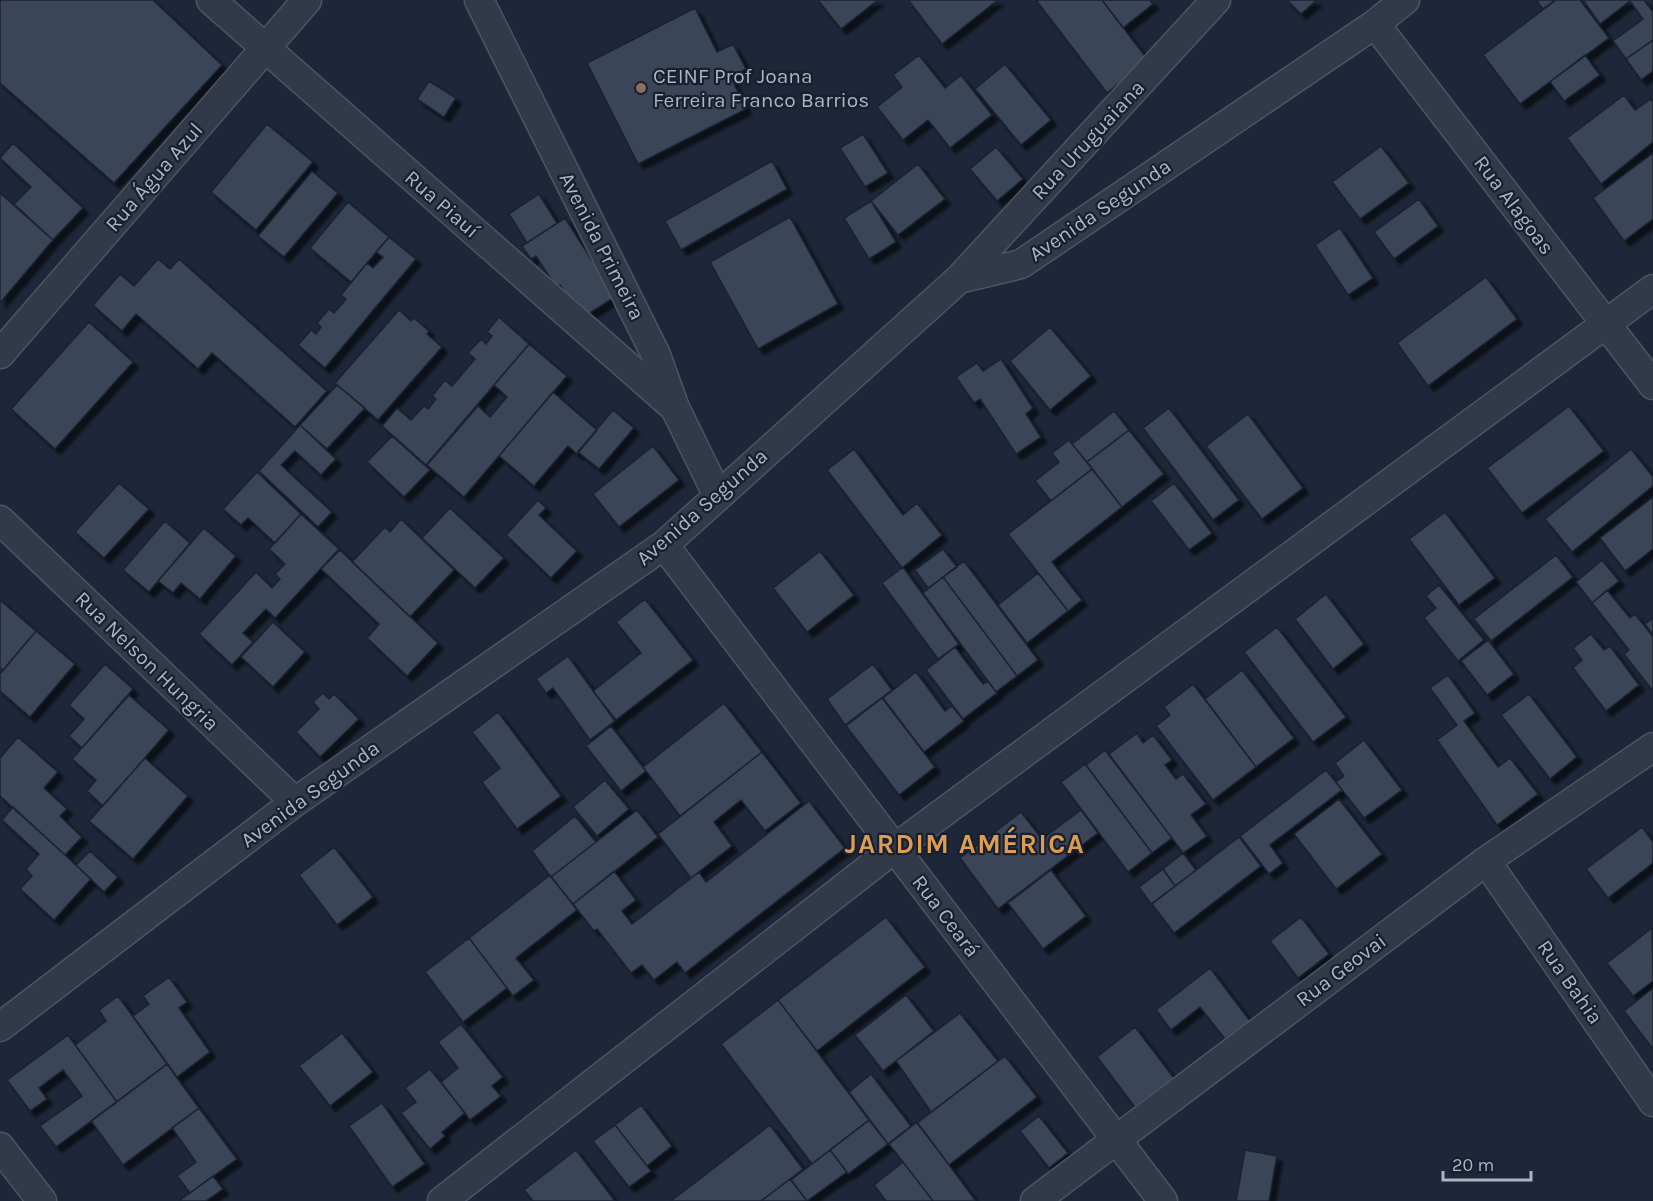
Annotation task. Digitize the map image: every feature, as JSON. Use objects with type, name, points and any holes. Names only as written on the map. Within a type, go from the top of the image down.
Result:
[{"type":"street","name":"Rua Piauí","points":[[211,0],[675,408]]},
{"type":"street","name":"Rua Água Azul","points":[[0,354],[307,0]]},
{"type":"street","name":"Avenida Primeira","points":[[479,0],[656,356],[675,408],[718,496]]},
{"type":"street","name":"Rua Uruguaiana","points":[[959,279],[1216,0]]},
{"type":"street","name":"Avenida Segunda","points":[[0,1027],[295,801],[664,545],[959,279],[1021,264],[1375,24],[1405,0]]},
{"type":"street","name":"Rua Alagoas","points":[[1375,24],[1653,386]]},
{"type":"street","points":[[442,1201],[895,848],[1653,289]]},
{"type":"street","name":"Rua Nelson Hungria","points":[[0,520],[295,801]]},
{"type":"street","name":"Rua Ceará","points":[[664,545],[1163,1201]]},
{"type":"street","name":"Rua Geovai","points":[[1035,1201],[1486,861],[1653,747]]},
{"type":"street","name":"Rua Bahia","points":[[1486,861],[1653,1102]]},
{"type":"street","points":[[0,1147],[42,1201]]},
{"type":"building","points":[[0,0],[153,0],[222,65],[114,183],[0,83]]},
{"type":"building","points":[[818,0],[878,0],[841,29]]},
{"type":"building","points":[[998,0],[942,44],[909,1]]},
{"type":"building","points":[[1036,0],[1102,0],[1148,60],[1107,93]]},
{"type":"building","points":[[1102,0],[1150,0],[1153,4],[1123,28]]},
{"type":"building","points":[[1287,0],[1317,0],[1301,14]]},
{"type":"building","points":[[1536,0],[1555,0],[1543,9]]},
{"type":"building","points":[[1556,0],[1580,0],[1609,38],[1520,104],[1483,55]]},
{"type":"building","points":[[1583,0],[1644,0],[1653,12],[1653,40],[1626,59],[1613,41],[1643,19],[1630,1],[1600,24]]},
{"type":"building","points":[[695,8],[717,52],[733,44],[746,69],[731,77],[746,109],[638,164],[587,63]]},
{"type":"building","points":[[1653,40],[1653,71],[1641,80],[1626,59]]},
{"type":"building","points":[[919,55],[945,88],[961,75],[992,115],[950,148],[928,120],[903,140],[877,107],[902,87],[893,75]]},
{"type":"building","points":[[1585,55],[1600,75],[1564,101],[1550,82]]},
{"type":"building","points":[[1005,64],[1051,120],[1021,145],[975,89]]},
{"type":"building","points":[[429,81],[456,98],[444,117],[417,99]]},
{"type":"building","points":[[1624,95],[1635,110],[1651,99],[1653,102],[1653,142],[1601,184],[1567,138]]},
{"type":"building","points":[[267,124],[313,162],[256,230],[211,192]]},
{"type":"building","points":[[863,134],[888,173],[865,187],[840,148]]},
{"type":"building","points":[[13,143],[83,208],[53,240],[14,204],[31,187],[0,158]]},
{"type":"building","points":[[1381,146],[1409,183],[1360,219],[1332,182]]},
{"type":"building","points":[[996,147],[1023,179],[997,201],[970,169]]},
{"type":"building","points":[[1653,153],[1653,219],[1624,241],[1593,198]]},
{"type":"building","points":[[772,161],[787,189],[681,250],[665,221]]},
{"type":"building","points":[[918,164],[945,199],[898,235],[871,201]]},
{"type":"building","points":[[312,171],[338,193],[284,257],[258,236]]},
{"type":"building","points":[[0,193],[53,240],[0,303]]},
{"type":"building","points":[[539,194],[557,223],[527,243],[509,214]]},
{"type":"building","points":[[1419,199],[1438,226],[1394,259],[1374,232]]},
{"type":"building","points":[[871,201],[896,242],[869,259],[844,218]]},
{"type":"building","points":[[348,202],[389,237],[351,282],[310,248]]},
{"type":"building","points":[[790,217],[838,304],[758,349],[710,262]]},
{"type":"building","points":[[565,218],[615,297],[582,318],[560,285],[556,287],[536,256],[531,259],[522,246]]},
{"type":"building","points":[[1340,228],[1373,278],[1348,295],[1315,245]]},
{"type":"building","points":[[389,237],[416,259],[325,368],[298,345],[311,330],[316,334],[321,327],[317,323],[329,309],[334,313],[346,299],[341,295],[367,263],[373,268],[383,257],[376,252]]},
{"type":"building","points":[[158,259],[170,269],[179,259],[327,391],[295,427],[212,353],[198,369],[136,314],[122,331],[93,305],[120,274],[134,286]]},
{"type":"building","points":[[1486,277],[1517,319],[1428,386],[1397,343]]},
{"type":"building","points":[[399,310],[411,321],[414,318],[442,347],[378,420],[335,383]]},
{"type":"building","points":[[499,317],[529,344],[426,465],[382,426],[397,408],[411,420],[424,406],[428,409],[436,399],[432,396],[445,380],[452,386],[475,359],[468,353],[481,339],[486,344],[492,336],[487,332]]},
{"type":"building","points":[[89,322],[133,362],[55,449],[11,409]]},
{"type":"building","points":[[1050,327],[1091,376],[1050,410],[1010,361]]},
{"type":"building","points":[[529,344],[567,376],[464,497],[427,465],[478,406],[490,417],[507,397],[494,385]]},
{"type":"building","points":[[1001,359],[1033,408],[1026,414],[1041,437],[1016,454],[980,399],[974,403],[956,377],[977,363],[983,371]]},
{"type":"building","points":[[337,385],[365,408],[327,449],[300,425]]},
{"type":"building","points":[[553,392],[597,430],[577,454],[568,446],[534,486],[499,456]]},
{"type":"building","points":[[1569,406],[1604,451],[1522,513],[1487,468]]},
{"type":"building","points":[[1169,408],[1239,500],[1213,520],[1143,428]]},
{"type":"building","points":[[613,410],[634,428],[599,469],[578,452]]},
{"type":"building","points":[[1114,411],[1129,430],[1087,462],[1072,444]]},
{"type":"building","points":[[1248,414],[1303,488],[1262,519],[1206,446]]},
{"type":"building","points":[[300,425],[336,459],[321,475],[295,451],[281,465],[332,512],[318,527],[259,471]]},
{"type":"building","points":[[1129,430],[1164,474],[1122,507],[1087,462]]},
{"type":"building","points":[[392,436],[430,470],[404,497],[367,462]]},
{"type":"building","points":[[1069,440],[1092,469],[1051,501],[1035,481],[1059,462],[1052,453]]},
{"type":"building","points":[[653,446],[679,480],[619,527],[593,494]]},
{"type":"building","points":[[854,449],[903,515],[917,503],[942,535],[902,568],[827,470]]},
{"type":"building","points":[[1631,449],[1653,477],[1653,486],[1572,552],[1545,519]]},
{"type":"building","points":[[1092,469],[1122,507],[1052,562],[1082,600],[1068,611],[1008,534]]},
{"type":"building","points":[[257,472],[301,514],[275,543],[248,518],[241,525],[223,509]]},
{"type":"building","points":[[119,483],[149,509],[104,558],[75,532]]},
{"type":"building","points":[[1174,483],[1212,533],[1189,550],[1151,501]]},
{"type":"building","points":[[1653,497],[1653,549],[1625,571],[1600,538]]},
{"type":"building","points":[[538,500],[546,508],[539,515],[577,551],[551,578],[506,535]]},
{"type":"building","points":[[450,508],[504,558],[475,588],[422,538]]},
{"type":"building","points":[[1445,512],[1495,578],[1459,605],[1409,539]]},
{"type":"building","points":[[301,514],[339,549],[275,618],[266,609],[243,633],[253,642],[232,665],[199,634],[256,572],[272,588],[280,579],[275,574],[285,564],[269,549]]},
{"type":"building","points":[[401,519],[454,570],[410,617],[352,562],[385,527],[390,532]]},
{"type":"building","points":[[165,521],[190,543],[149,592],[123,570]]},
{"type":"building","points":[[204,528],[236,556],[200,599],[181,583],[173,593],[158,581]]},
{"type":"building","points":[[943,549],[957,567],[928,588],[915,570]]},
{"type":"building","points":[[340,550],[438,643],[407,676],[367,638],[379,624],[321,569]]},
{"type":"building","points":[[820,551],[854,595],[807,632],[773,588]]},
{"type":"building","points":[[1556,555],[1573,577],[1491,641],[1474,619]]},
{"type":"building","points":[[1602,560],[1619,581],[1592,603],[1576,582]]},
{"type":"building","points":[[964,561],[1038,660],[1017,676],[943,577]]},
{"type":"building","points":[[903,567],[959,644],[938,659],[882,583]]},
{"type":"building","points":[[1038,573],[1068,611],[1027,643],[998,605]]},
{"type":"building","points":[[943,577],[1017,676],[996,692],[923,593]]},
{"type":"building","points":[[1439,585],[1484,640],[1458,661],[1424,618],[1436,608],[1426,596]]},
{"type":"building","points":[[1607,590],[1630,618],[1635,614],[1653,637],[1653,691],[1624,654],[1629,650],[1592,603]]},
{"type":"building","points":[[1326,594],[1364,644],[1333,669],[1295,619]]},
{"type":"building","points":[[645,599],[693,660],[616,720],[593,691],[641,653],[616,622]]},
{"type":"building","points":[[0,600],[36,631],[3,670],[0,668]]},
{"type":"building","points":[[1653,618],[1653,635],[1645,624]]},
{"type":"building","points":[[273,622],[305,652],[273,687],[241,657]]},
{"type":"building","points":[[1277,627],[1346,717],[1313,742],[1244,652]]},
{"type":"building","points":[[36,631],[75,664],[30,717],[0,691],[0,674]]},
{"type":"building","points":[[1591,634],[1604,650],[1610,646],[1639,685],[1606,711],[1573,668],[1582,660],[1573,648]]},
{"type":"building","points":[[1488,640],[1514,674],[1487,695],[1461,661]]},
{"type":"building","points":[[955,647],[983,684],[988,681],[997,693],[963,719],[926,670]]},
{"type":"building","points":[[568,656],[615,721],[590,740],[553,688],[546,693],[536,679]]},
{"type":"building","points":[[105,664],[133,689],[82,748],[69,736],[84,719],[69,705]]},
{"type":"building","points":[[873,664],[892,690],[845,725],[827,699]]},
{"type":"building","points":[[1242,670],[1294,738],[1256,767],[1205,699]]},
{"type":"building","points":[[916,672],[945,711],[952,706],[964,721],[924,752],[883,698]]},
{"type":"building","points":[[1448,675],[1475,713],[1464,721],[1498,767],[1510,758],[1538,794],[1497,825],[1437,740],[1457,725],[1430,688]]},
{"type":"building","points":[[1193,684],[1256,767],[1213,800],[1156,726],[1170,715],[1164,707]]},
{"type":"building","points":[[323,693],[329,699],[334,694],[359,719],[320,757],[296,732],[319,709],[313,702]]},
{"type":"building","points":[[1529,694],[1577,757],[1550,779],[1501,715]]},
{"type":"building","points":[[129,695],[169,730],[103,806],[87,791],[96,780],[72,759]]},
{"type":"building","points":[[882,698],[935,767],[899,795],[846,726]]},
{"type":"building","points":[[724,703],[762,752],[680,816],[643,767]]},
{"type":"building","points":[[498,712],[561,796],[517,829],[482,782],[500,768],[472,732]]},
{"type":"building","points":[[611,726],[646,771],[621,791],[586,746]]},
{"type":"building","points":[[1137,733],[1143,743],[1153,735],[1172,760],[1165,765],[1176,779],[1183,774],[1206,804],[1191,815],[1207,836],[1183,853],[1109,754]]},
{"type":"building","points":[[18,737],[58,772],[44,788],[67,809],[60,816],[82,837],[65,855],[0,796],[0,758]]},
{"type":"building","points":[[1364,740],[1402,790],[1364,818],[1336,782],[1344,776],[1335,763]]},
{"type":"building","points":[[1105,750],[1172,838],[1152,853],[1086,765]]},
{"type":"building","points":[[762,752],[801,803],[765,831],[741,800],[714,822],[732,846],[691,878],[658,834]]},
{"type":"building","points":[[145,758],[188,796],[133,859],[89,821]]},
{"type":"building","points":[[1085,764],[1152,853],[1128,872],[1061,782]]},
{"type":"building","points":[[1326,770],[1342,790],[1270,845],[1283,863],[1269,874],[1240,836]]},
{"type":"building","points":[[605,780],[629,809],[597,836],[573,807]]},
{"type":"building","points":[[1339,799],[1382,854],[1336,889],[1294,834]]},
{"type":"building","points":[[809,801],[845,848],[685,973],[677,962],[654,980],[642,965],[631,973],[597,929],[594,931],[573,904],[614,871],[636,900],[622,911],[632,924],[699,872],[706,882]]},
{"type":"building","points":[[13,807],[91,879],[54,920],[20,889],[32,876],[26,869],[39,854],[2,820]]},
{"type":"building","points":[[637,810],[658,837],[573,904],[551,877]]},
{"type":"building","points":[[1081,810],[1098,833],[998,909],[960,858],[1021,812],[1042,839]]},
{"type":"building","points":[[575,816],[596,842],[551,877],[532,851]]},
{"type":"building","points":[[1642,827],[1653,842],[1653,863],[1608,898],[1586,869]]},
{"type":"building","points":[[1239,837],[1261,866],[1174,933],[1152,904]]},
{"type":"building","points":[[334,847],[373,897],[337,925],[299,875]]},
{"type":"building","points":[[90,851],[118,877],[104,892],[76,865]]},
{"type":"building","points":[[1183,853],[1196,870],[1175,886],[1163,869]]},
{"type":"building","points":[[1163,869],[1175,886],[1151,904],[1139,887]]},
{"type":"building","points":[[1051,870],[1086,916],[1043,949],[1008,903]]},
{"type":"building","points":[[550,875],[577,910],[516,958],[534,980],[513,996],[469,938]]},
{"type":"building","points":[[886,917],[925,967],[817,1051],[778,1000]]},
{"type":"building","points":[[1301,917],[1329,954],[1298,978],[1270,941]]},
{"type":"building","points":[[1652,928],[1653,981],[1633,996],[1607,963]]},
{"type":"building","points":[[469,938],[507,988],[463,1022],[425,972]]},
{"type":"building","points":[[1210,968],[1250,1021],[1225,1039],[1200,1007],[1171,1030],[1156,1010]]},
{"type":"building","points":[[169,977],[187,1002],[179,1008],[210,1052],[177,1077],[133,1016],[149,1004],[143,996]]},
{"type":"building","points":[[1653,988],[1653,1049],[1624,1011]]},
{"type":"building","points":[[906,995],[934,1031],[883,1071],[855,1035]]},
{"type":"building","points":[[118,996],[167,1064],[117,1102],[75,1045],[106,1021],[99,1010]]},
{"type":"building","points":[[778,1000],[869,1120],[812,1164],[721,1044]]},
{"type":"building","points":[[960,1013],[998,1061],[931,1112],[896,1061]]},
{"type":"building","points":[[461,1024],[503,1077],[492,1086],[501,1096],[470,1120],[441,1082],[458,1068],[438,1042]]},
{"type":"building","points":[[1135,1027],[1174,1078],[1135,1107],[1097,1057]]},
{"type":"building","points":[[342,1033],[373,1072],[330,1106],[299,1066]]},
{"type":"building","points":[[68,1035],[117,1102],[56,1147],[40,1126],[82,1096],[63,1070],[39,1088],[47,1099],[30,1111],[7,1080]]},
{"type":"building","points":[[1005,1056],[1037,1097],[949,1165],[917,1123]]},
{"type":"building","points":[[167,1064],[199,1108],[123,1165],[91,1121]]},
{"type":"building","points":[[430,1069],[465,1113],[442,1132],[445,1136],[430,1149],[401,1113],[416,1102],[405,1088]]},
{"type":"building","points":[[871,1074],[911,1126],[888,1144],[849,1092]]},
{"type":"building","points":[[382,1103],[425,1164],[392,1187],[349,1126]]},
{"type":"building","points":[[641,1105],[672,1146],[647,1166],[615,1125]]},
{"type":"building","points":[[199,1108],[237,1159],[190,1193],[177,1176],[196,1162],[172,1128]]},
{"type":"building","points":[[1039,1116],[1068,1153],[1049,1168],[1020,1131]]},
{"type":"building","points":[[869,1120],[888,1144],[848,1174],[830,1150]]},
{"type":"building","points":[[917,1122],[976,1201],[933,1201],[889,1144]]},
{"type":"building","points":[[615,1125],[651,1171],[629,1187],[593,1141]]},
{"type":"building","points":[[770,1125],[803,1169],[790,1179],[761,1201],[671,1201]]},
{"type":"building","points":[[576,1150],[615,1201],[533,1201],[524,1190]]},
{"type":"building","points":[[830,1150],[847,1172],[807,1201],[791,1180]]},
{"type":"building","points":[[1245,1150],[1277,1156],[1269,1201],[1236,1201]]},
{"type":"building","points":[[903,1162],[933,1201],[886,1201],[874,1185]]},
{"type":"building","points":[[213,1176],[223,1189],[206,1201],[179,1201]]},
{"type":"building","points":[[790,1179],[807,1201],[761,1201]]},
{"type":"place","name":"CEINF Prof Joana Ferreira Franco Barrios","points":[[641,88]]},
{"type":"district","name":"JARDIM AMÉRICA","points":[[965,844]]}]
